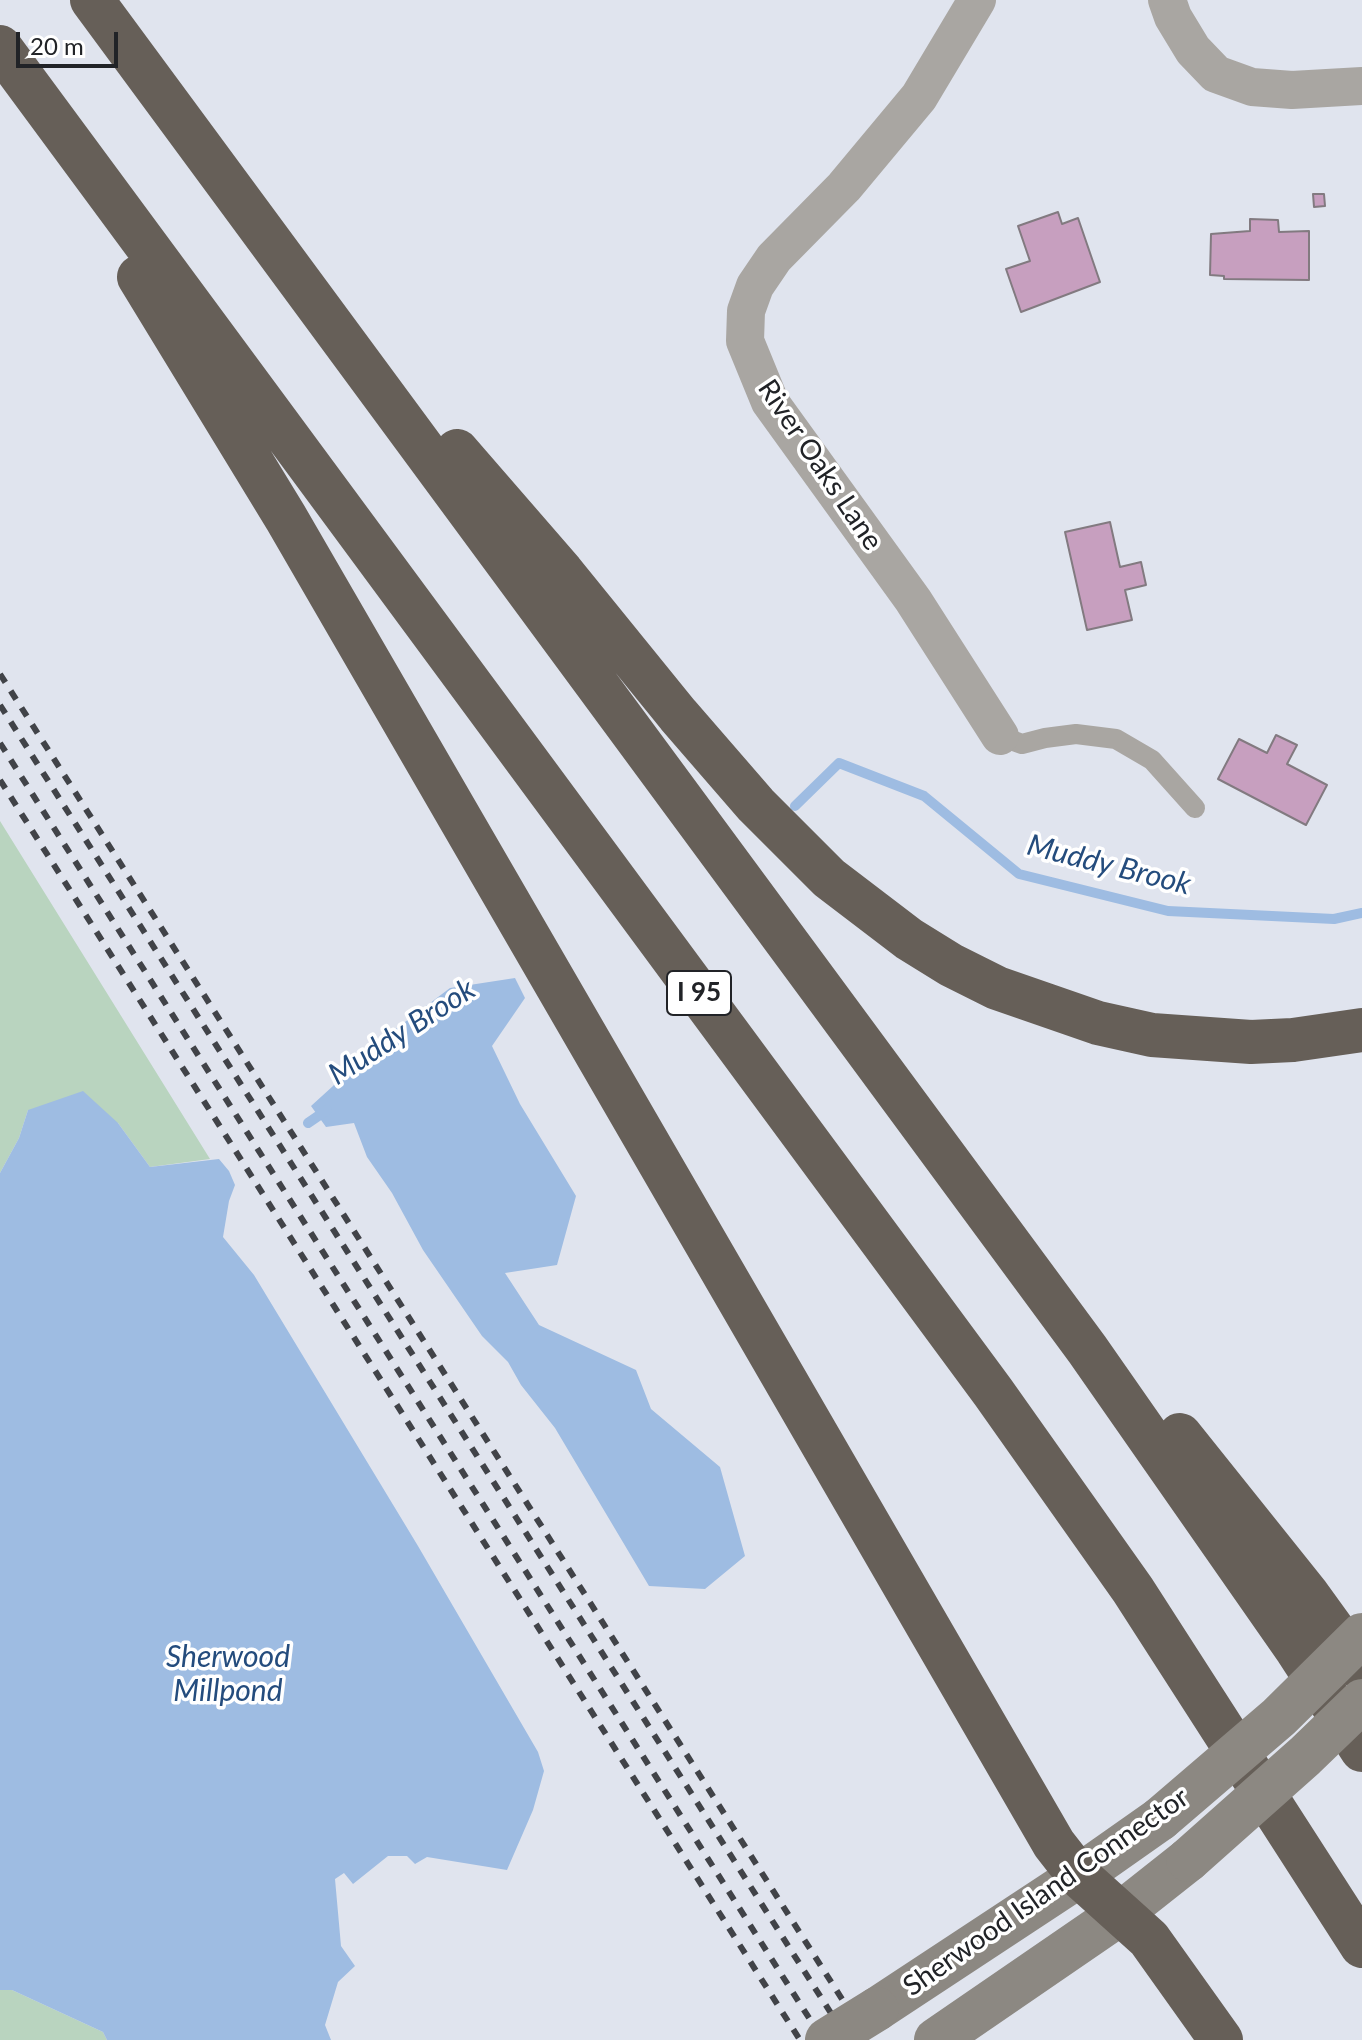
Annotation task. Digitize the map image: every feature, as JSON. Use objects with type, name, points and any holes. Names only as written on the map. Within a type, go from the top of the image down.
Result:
[{"type":"highway","points":[[92,0],[1015,1250],[1228,1550],[1362,1750]]},
{"type":"highway","points":[[4,52],[286,518],[1054,1844],[1079,1876],[1149,1939],[1221,2040]]},
{"type":"highway","name":"I 95","points":[[4,52],[1011,1417],[1133,1590],[1362,1946]]},
{"type":"highway","points":[[249,214],[562,572],[722,768],[792,842],[868,910],[951,965],[997,988],[1098,1023],[1152,1035],[1227,1041],[1293,1040],[1362,1030]]},
{"type":"highway","points":[[1015,1250],[1172,1425],[1242,1510],[1308,1595],[1362,1694]]},
{"type":"main road","name":"Sherwood Island Connector","points":[[827,2040],[1079,1876],[1160,1819],[1279,1717],[1362,1635]]},
{"type":"main road","name":"Sherwood Island Connector","points":[[936,2040],[1121,1913],[1188,1860],[1305,1756],[1362,1694]]},
{"type":"street","name":"River Oaks Lane","points":[[977,0],[919,97],[844,187],[774,258],[755,286],[746,311],[745,341],[770,402],[913,600],[1000,736]]},
{"type":"street","points":[[1167,0],[1173,17],[1193,50],[1216,74],[1252,87],[1292,90],[1362,86]]},
{"type":"lane","points":[[1000,736],[1022,744],[1076,734],[1116,739],[1152,760],[1195,808]]},
{"type":"green space","points":[[0,821],[210,1159],[150,1167],[118,1123],[28,1110],[19,1138],[0,1173]]},
{"type":"green space","points":[[0,1990],[12,1990],[103,2032],[107,2040],[0,2040]]},
{"type":"water","points":[[515,978],[525,998],[492,1046],[520,1104],[576,1196],[557,1265],[505,1273],[539,1325],[636,1370],[651,1409],[720,1467],[745,1556],[705,1589],[649,1586],[555,1428],[521,1385],[508,1362],[482,1336],[423,1250],[392,1193],[367,1157],[354,1123],[326,1127],[311,1106],[356,1059],[450,988]]},
{"type":"water","name":"Sherwood Millpond","points":[[83,1091],[118,1123],[150,1167],[219,1159],[229,1171],[235,1185],[223,1237],[254,1275],[418,1546],[538,1752],[544,1771],[533,1810],[507,1870],[427,1857],[415,1864],[407,1856],[388,1856],[353,1884],[344,1873],[335,1879],[341,1946],[355,1966],[338,1982],[325,2025],[331,2040],[107,2040],[103,2032],[12,1990],[0,1990],[0,1173],[19,1138],[28,1110]]},
{"type":"building","points":[[1313,194],[1324,194],[1325,206],[1314,207]]},
{"type":"building","points":[[1058,212],[1062,224],[1078,218],[1100,282],[1021,312],[1006,269],[1030,261],[1018,226]]},
{"type":"building","points":[[1250,219],[1278,220],[1279,232],[1309,231],[1309,280],[1224,279],[1224,276],[1210,275],[1211,234],[1250,231]]},
{"type":"building","points":[[1110,522],[1120,567],[1141,562],[1146,585],[1125,590],[1132,620],[1087,630],[1065,532]]},
{"type":"building","points":[[1276,735],[1297,745],[1287,764],[1327,785],[1306,825],[1218,779],[1239,739],[1267,753]]},
{"type":"waterway","name":"Muddy Brook","points":[[795,806],[839,763],[924,796],[1019,874],[1168,911],[1334,919],[1362,913]]},
{"type":"waterway","name":"Muddy Brook","points":[[308,1123],[327,1110]]},
{"type":"railway","points":[[0,674],[868,2040]]},
{"type":"railway","points":[[0,705],[848,2040]]},
{"type":"railway","points":[[0,743],[823,2040]]},
{"type":"railway","points":[[0,780],[800,2040]]}]
